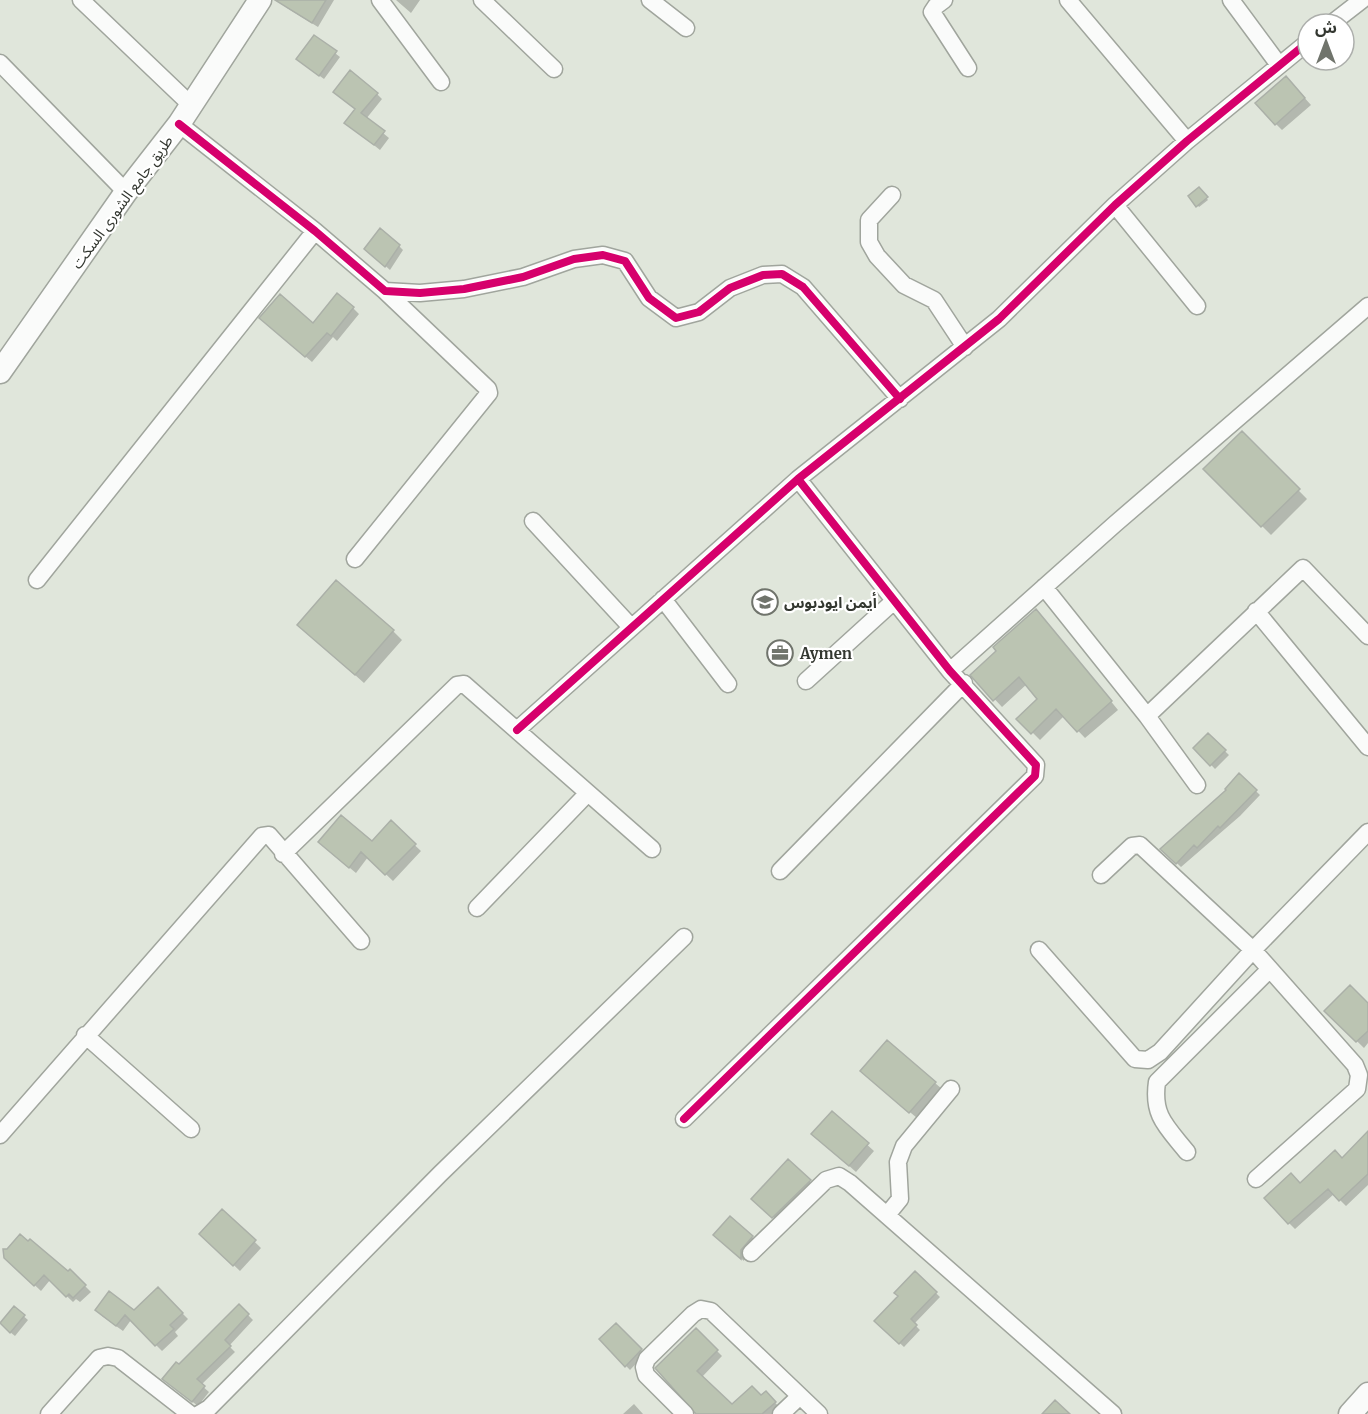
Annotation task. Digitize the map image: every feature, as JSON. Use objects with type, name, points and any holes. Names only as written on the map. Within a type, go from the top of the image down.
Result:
[{"type":"main road","name":"طريق جامع الشورى السكت","points":[[0,370],[126,192],[179,124],[260,0]]},
{"type":"main road","points":[[1350,1414],[1368,1394]]},
{"type":"street","points":[[81,0],[191,105]]},
{"type":"street","points":[[380,0],[441,82]]},
{"type":"street","points":[[482,0],[554,69]]},
{"type":"street","points":[[650,0],[686,28]]},
{"type":"street","points":[[944,0],[932,12],[968,68]]},
{"type":"street","points":[[1068,0],[1187,141]]},
{"type":"street","points":[[1231,0],[1279,65]]},
{"type":"street","points":[[1346,12],[1362,0]]},
{"type":"street","points":[[517,730],[798,479],[999,319],[1115,206],[1187,141],[1296,52]]},
{"type":"street","points":[[0,63],[126,192]]},
{"type":"street","points":[[179,124],[315,231],[385,291],[488,389],[489,393],[355,559]]},
{"type":"street","points":[[892,195],[869,220],[869,242],[877,256],[904,285],[930,296],[942,309],[965,347]]},
{"type":"street","points":[[1115,206],[1197,306]]},
{"type":"street","points":[[37,580],[315,231]]},
{"type":"street","points":[[385,291],[420,292],[464,289],[523,277],[574,259],[603,255],[625,261],[650,298],[676,318],[699,312],[730,288],[763,275],[782,274],[802,287],[900,399]]},
{"type":"street","points":[[950,671],[1368,306]]},
{"type":"street","points":[[684,1119],[1035,776],[1036,765],[964,683],[950,671],[798,479]]},
{"type":"street","points":[[533,521],[631,627]]},
{"type":"street","points":[[1147,716],[1303,568],[1368,636]]},
{"type":"street","points":[[1044,587],[1147,716],[1197,785]]},
{"type":"street","points":[[663,599],[728,684]]},
{"type":"street","points":[[807,681],[894,601]]},
{"type":"street","points":[[1256,611],[1368,747]]},
{"type":"street","points":[[780,871],[964,683]]},
{"type":"street","points":[[283,854],[457,684],[464,684],[469,688],[652,849]]},
{"type":"street","points":[[477,908],[587,794]]},
{"type":"street","points":[[1039,950],[1136,1059],[1148,1060],[1160,1052],[1253,950],[1368,832]]},
{"type":"street","points":[[0,1133],[262,836],[269,835],[283,854],[361,941]]},
{"type":"street","points":[[1101,875],[1132,846],[1140,845],[1253,950],[1355,1065],[1359,1076],[1357,1089],[1256,1179]]},
{"type":"street","points":[[199,1414],[209,1408],[441,1174],[684,937]]},
{"type":"street","points":[[1187,1152],[1160,1118],[1155,1108],[1157,1082],[1270,969]]},
{"type":"street","points":[[85,1035],[191,1129]]},
{"type":"street","points":[[887,1215],[900,1199],[898,1162],[904,1146],[951,1089]]},
{"type":"street","points":[[751,1253],[832,1176],[838,1176],[850,1183],[887,1215],[1113,1414]]},
{"type":"street","points":[[685,1414],[646,1375],[644,1367],[647,1359],[701,1309],[711,1311],[819,1414]]},
{"type":"street","points":[[50,1414],[99,1358],[108,1356],[118,1358],[190,1414]]},
{"type":"street","points":[[781,1414],[800,1396]]},
{"type":"building","points":[[275,0],[326,0],[312,23]]},
{"type":"building","points":[[314,35],[337,51],[319,76],[296,59]]},
{"type":"building","points":[[350,70],[378,93],[361,113],[385,131],[374,145],[344,123],[355,109],[333,92]]},
{"type":"building","points":[[1286,76],[1305,98],[1275,125],[1255,103]]},
{"type":"building","points":[[1199,187],[1208,197],[1196,207],[1188,196]]},
{"type":"building","points":[[380,228],[400,245],[385,267],[364,249]]},
{"type":"building","points":[[337,293],[354,307],[331,336],[327,333],[305,357],[259,318],[280,294],[313,323]]},
{"type":"building","points":[[1242,431],[1300,489],[1261,527],[1203,469]]},
{"type":"building","points":[[336,580],[394,630],[355,675],[297,625]]},
{"type":"building","points":[[1036,609],[1112,701],[1077,732],[1056,709],[1031,734],[1016,719],[1037,699],[1019,677],[993,701],[970,675],[996,651],[993,647]]},
{"type":"building","points":[[1208,733],[1226,750],[1210,766],[1193,748]]},
{"type":"building","points":[[1239,773],[1257,790],[1220,828],[1218,826],[1197,848],[1194,845],[1176,864],[1160,849],[1226,790]]},
{"type":"building","points":[[341,815],[372,841],[391,820],[416,844],[385,875],[361,852],[349,868],[318,842]]},
{"type":"building","points":[[1350,985],[1368,1003],[1368,1031],[1356,1042],[1324,1011]]},
{"type":"building","points":[[887,1040],[936,1082],[909,1113],[860,1071]]},
{"type":"building","points":[[832,1111],[869,1143],[849,1166],[811,1134]]},
{"type":"building","points":[[1368,1131],[1368,1174],[1339,1201],[1328,1189],[1288,1224],[1264,1198],[1291,1173],[1300,1183],[1335,1150],[1342,1158]]},
{"type":"building","points":[[788,1159],[811,1180],[772,1218],[751,1199]]},
{"type":"building","points":[[222,1209],[256,1240],[233,1266],[199,1234]]},
{"type":"building","points":[[730,1216],[753,1236],[741,1250],[741,1259],[713,1235]]},
{"type":"building","points":[[20,1234],[28,1241],[30,1239],[68,1271],[70,1269],[86,1285],[73,1298],[69,1294],[66,1297],[44,1275],[34,1286],[4,1258],[3,1249],[7,1249]]},
{"type":"building","points":[[915,1271],[937,1292],[911,1319],[917,1325],[899,1344],[874,1321],[898,1296],[894,1293]]},
{"type":"building","points":[[158,1287],[183,1313],[170,1325],[174,1329],[155,1346],[125,1315],[116,1326],[95,1310],[109,1291],[134,1310]]},
{"type":"building","points":[[239,1304],[249,1314],[225,1340],[231,1346],[197,1379],[205,1386],[192,1402],[162,1379],[176,1362],[179,1364]]},
{"type":"building","points":[[14,1306],[25,1315],[10,1333],[0,1323]]},
{"type":"building","points":[[616,1323],[642,1349],[625,1367],[599,1339]]},
{"type":"building","points":[[696,1328],[718,1350],[697,1371],[732,1404],[752,1386],[761,1395],[766,1391],[776,1402],[762,1414],[696,1414],[655,1368]]},
{"type":"building","points":[[1055,1400],[1070,1414],[1042,1414]]},
{"type":"cycle path","points":[[517,730],[798,479],[999,319],[1115,205],[1187,141],[1296,52]]},
{"type":"cycle path","points":[[179,124],[315,231],[385,291],[420,293],[464,289],[523,277],[574,259],[603,255],[625,261],[649,298],[676,318],[699,312],[730,288],[763,275],[782,274],[803,287],[900,399]]},
{"type":"cycle path","points":[[684,1119],[1035,776],[1036,765],[950,671],[798,479]]},
{"type":"place","name":"أيمن ايودبوس","points":[[765,602]]},
{"type":"place","name":"Aymen","points":[[780,653]]}]
